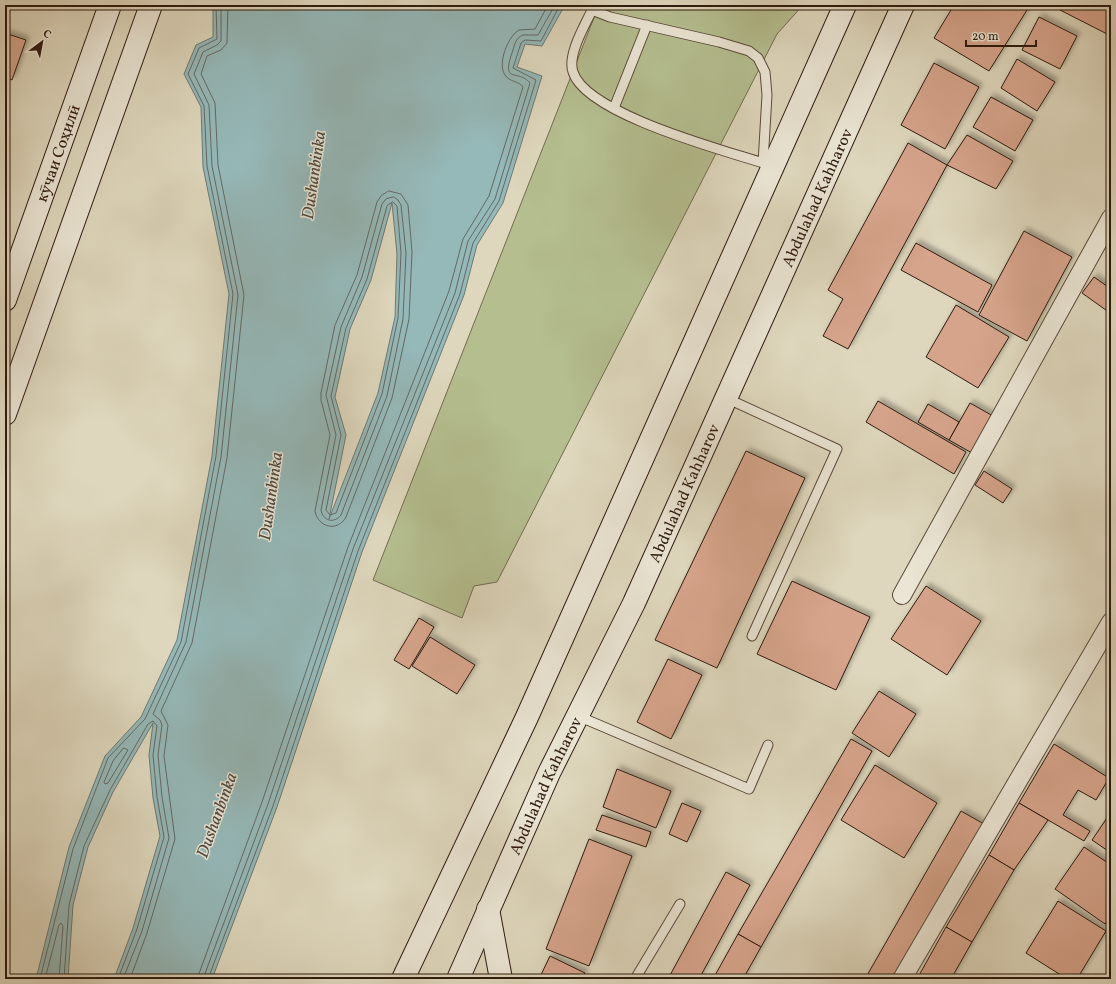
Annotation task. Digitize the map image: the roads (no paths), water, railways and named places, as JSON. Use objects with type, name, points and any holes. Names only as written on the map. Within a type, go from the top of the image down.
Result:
[{"type":"main road","name":"кӯчаи Соҳилӣ","points":[[5,300],[110,5]]},
{"type":"main road","points":[[5,414],[152,5]]},
{"type":"main road","points":[[403,979],[527,717],[845,5]]},
{"type":"main road","name":"Abdulahad Kahharov","points":[[458,979],[549,773],[634,603],[903,5]]},
{"type":"main road","points":[[488,909],[501,979]]},
{"type":"street","points":[[902,595],[1111,218]]},
{"type":"street","points":[[902,979],[1111,622]]},
{"type":"lane","points":[[593,7],[610,17],[684,33],[749,51],[758,58],[765,72],[767,95],[763,163],[672,134],[614,108],[588,92],[577,81],[572,71],[576,45],[593,7]]},
{"type":"lane","points":[[614,108],[647,25]]},
{"type":"lane","points":[[726,398],[838,449],[752,636]]},
{"type":"lane","points":[[578,716],[749,789],[768,744]]},
{"type":"lane","points":[[636,979],[680,904]]},
{"type":"water","name":"Dushanbinka","points":[[213,5],[565,5],[542,46],[525,44],[517,67],[542,76],[503,203],[477,245],[464,295],[362,552],[277,807],[212,979],[114,979],[133,928],[160,836],[153,798],[149,755],[153,723],[113,792],[88,847],[73,905],[68,979],[36,979],[69,847],[105,756],[141,717],[177,640],[212,456],[229,294],[203,167],[201,107],[184,74],[196,45],[213,37]],"holes":[[[392,203],[397,254],[395,317],[378,393],[329,519],[346,435],[335,397],[350,329],[371,280]]]}]
